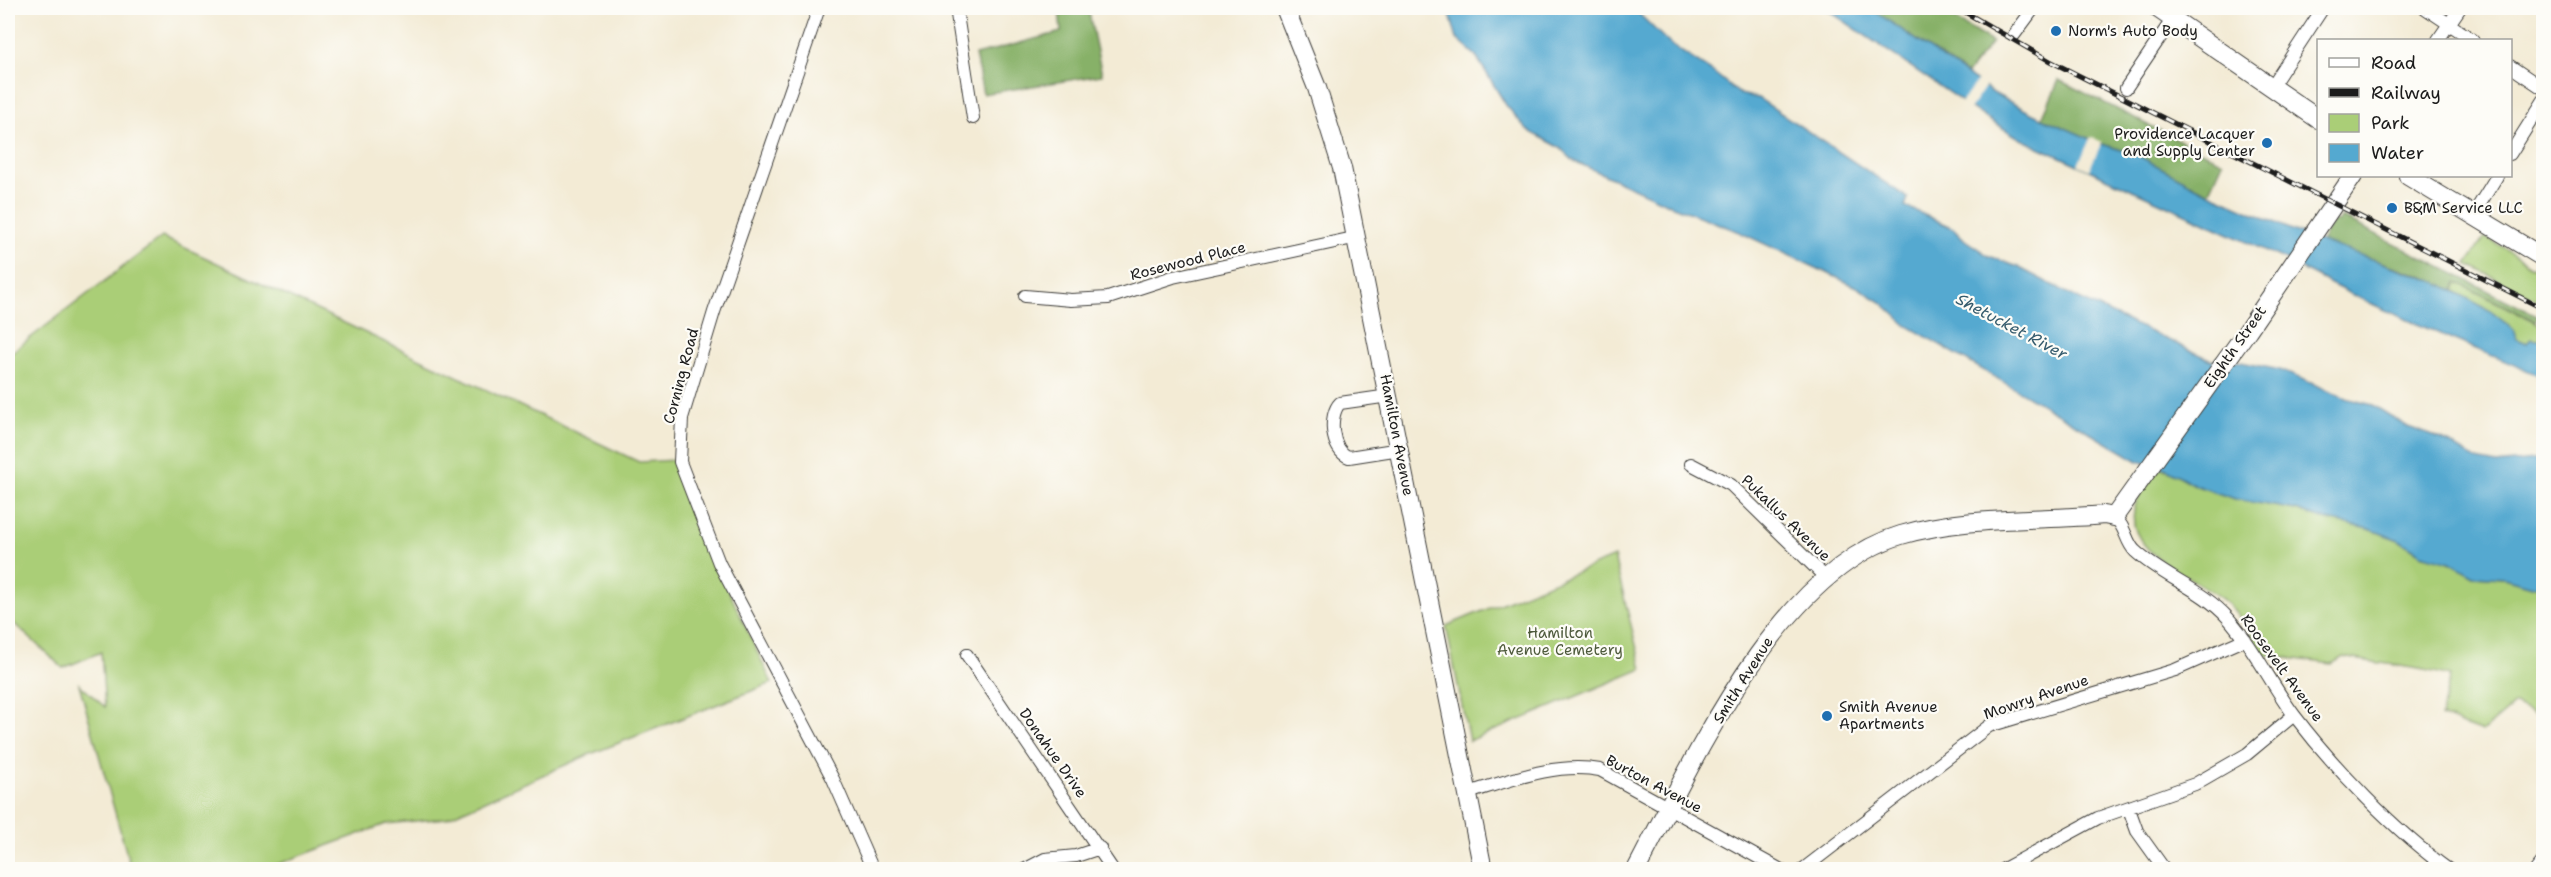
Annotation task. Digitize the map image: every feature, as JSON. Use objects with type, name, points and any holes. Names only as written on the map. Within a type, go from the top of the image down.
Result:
[{"type":"main road","name":"Hamilton Avenue","points":[[1285,8],[1317,88],[1336,148],[1358,237],[1483,870]]},
{"type":"main road","points":[[2157,8],[2176,13],[2317,118]]},
{"type":"main road","name":"Eighth Street","points":[[2114,517],[2228,358],[2352,177]]},
{"type":"main road","points":[[2410,177],[2544,258]]},
{"type":"main road","name":"Smith Avenue","points":[[1636,870],[1756,655],[1783,620],[1827,579],[1869,549],[1907,534],[1988,523],[2104,515],[2114,517]]},
{"type":"street","name":"Corning Road","points":[[819,8],[714,312],[682,418],[680,462],[719,563],[833,779],[873,870]]},
{"type":"street","points":[[956,8],[973,118]]},
{"type":"street","points":[[2014,35],[2034,8]]},
{"type":"street","points":[[2272,86],[2324,8]]},
{"type":"street","points":[[2425,8],[2472,39]]},
{"type":"street","points":[[2439,39],[2460,8]]},
{"type":"street","points":[[2126,88],[2176,13]]},
{"type":"street","points":[[2512,67],[2544,89]]},
{"type":"street","points":[[2512,152],[2544,99]]},
{"type":"street","points":[[2473,215],[2496,177]]},
{"type":"street","name":"Rosewood Place","points":[[1024,296],[1071,300],[1108,297],[1158,281],[1358,237]]},
{"type":"street","points":[[1389,396],[1340,403],[1333,415],[1335,436],[1338,447],[1346,457],[1400,449]]},
{"type":"street","name":"Pukallus Avenue","points":[[1691,464],[1731,485],[1827,579]]},
{"type":"street","name":"Roosevelt Avenue","points":[[2114,517],[2122,525],[2136,552],[2207,599],[2228,618],[2245,639],[2294,715],[2377,807],[2422,850],[2449,870]]},
{"type":"street","name":"Mowry Avenue","points":[[1802,870],[1989,726],[2175,670],[2245,639]]},
{"type":"street","name":"Donahue Drive","points":[[967,655],[1113,870]]},
{"type":"street","points":[[2002,870],[2098,818],[2195,784],[2247,754],[2294,715]]},
{"type":"street","name":"Burton Avenue","points":[[1468,793],[1538,773],[1579,766],[1600,770],[1781,870]]},
{"type":"street","points":[[2129,808],[2137,831],[2165,870]]},
{"type":"street","points":[[1024,870],[1045,859],[1076,856],[1100,848]]},
{"type":"street","points":[[2536,870],[2544,860]]},
{"type":"green space","points":[[1059,8],[1088,8],[1102,75],[983,94],[975,55],[1061,32]]},
{"type":"green space","points":[[1870,8],[1936,8],[1992,42],[1967,74]]},
{"type":"green space","points":[[2059,80],[2223,162],[2209,193],[2129,152],[2101,144],[2042,118]]},
{"type":"green space","points":[[2342,217],[2538,316],[2535,321],[2457,282],[2454,291],[2422,276],[2321,242],[2333,220],[2338,222]]},
{"type":"green space","points":[[162,237],[639,462],[676,460],[689,506],[772,683],[588,755],[446,818],[386,824],[265,869],[131,869],[79,684],[105,707],[101,652],[63,668],[8,618],[8,355]]},
{"type":"green space","points":[[2484,238],[2490,239],[2543,273],[2543,303],[2467,264]]},
{"type":"green space","points":[[2457,282],[2543,326],[2543,341],[2531,339],[2527,343],[2517,339],[2509,325],[2453,290]]},
{"type":"green space","points":[[2159,469],[2169,470],[2197,486],[2235,499],[2296,510],[2369,529],[2399,540],[2421,554],[2450,562],[2474,576],[2504,578],[2543,589],[2543,718],[2515,704],[2482,732],[2441,717],[2450,676],[2343,657],[2332,664],[2265,655],[2230,606],[2217,595],[2166,564],[2150,551],[2139,537],[2133,521],[2136,503]]},
{"type":"green space","name":"Hamilton Avenue Cemetery","points":[[1614,557],[1642,669],[1469,741],[1446,626]]},
{"type":"water","name":"Shetucket River","points":[[1448,8],[1633,8],[1671,45],[1713,72],[1740,94],[1758,98],[1908,198],[1905,206],[1953,228],[1965,240],[1989,256],[2018,267],[2079,299],[2214,361],[2217,357],[2280,370],[2349,399],[2373,405],[2408,427],[2442,439],[2477,460],[2496,464],[2543,459],[2543,589],[2504,578],[2474,576],[2450,562],[2421,554],[2399,540],[2369,529],[2319,518],[2296,510],[2235,499],[2197,486],[2167,469],[2138,461],[1906,325],[1881,302],[1857,287],[1737,231],[1673,206],[1574,161],[1559,147],[1527,130],[1506,105],[1476,56],[1457,39]]},
{"type":"water","points":[[1825,8],[1870,8],[1995,94],[2033,114],[2102,144],[2137,155],[2205,191],[2301,234],[2439,283],[2489,310],[2513,329],[2517,339],[2527,343],[2531,339],[2543,341],[2543,377],[2379,307],[2284,259],[2021,139],[1986,118]]},
{"type":"pier","points":[[1979,79],[1987,84],[1970,109],[1961,103]]},
{"type":"pier","points":[[2091,137],[2102,142],[2089,170],[2078,165]]},
{"type":"railway","points":[[1958,8],[2050,61],[2544,309]]},
{"type":"place","name":"Norm's Auto Body","points":[[2056,31]]},
{"type":"place","name":"Providence Lacquer and Supply Center","points":[[2267,143]]},
{"type":"place","name":"B&M Service LLC","points":[[2392,208]]},
{"type":"place","name":"Smith Avenue Apartments","points":[[1827,716]]}]
